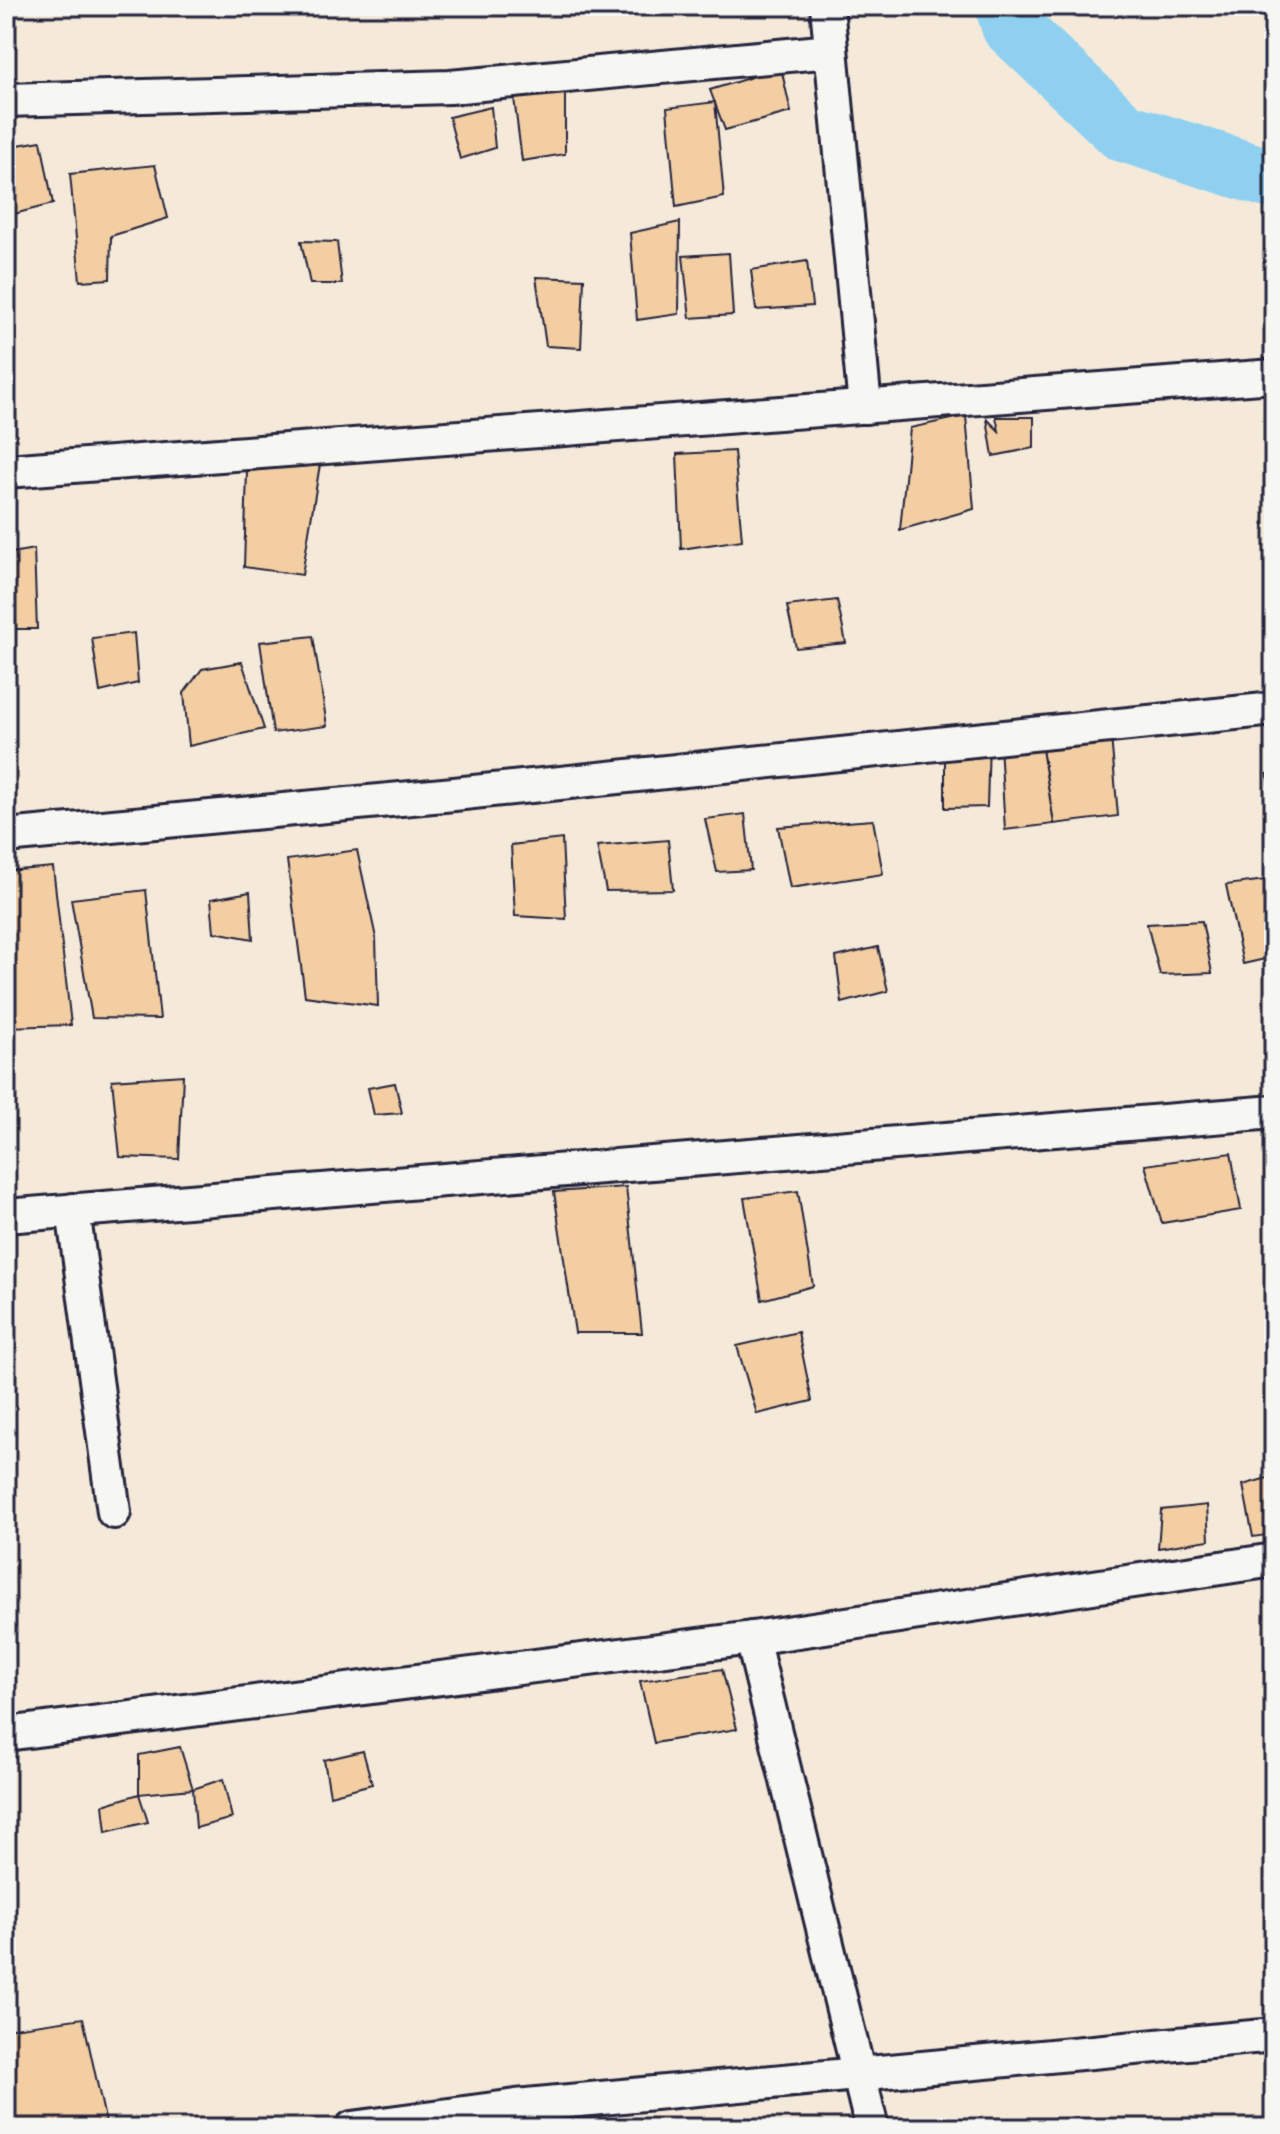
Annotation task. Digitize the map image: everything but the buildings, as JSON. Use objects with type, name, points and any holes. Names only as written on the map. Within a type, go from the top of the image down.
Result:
[{"type":"street","points":[[827,6],[865,407]]},
{"type":"street","points":[[6,100],[450,87],[831,51]]},
{"type":"street","points":[[6,471],[1274,376]]},
{"type":"street","points":[[6,836],[438,796],[1274,709]]},
{"type":"street","points":[[6,1216],[1274,1112]]},
{"type":"street","points":[[73,1210],[114,1512]]},
{"type":"street","points":[[6,1734],[752,1638],[1274,1560]]},
{"type":"street","points":[[752,1638],[872,2128]]},
{"type":"street","points":[[352,2128],[516,2106],[1274,2035]]},
{"type":"waterway","points":[[1005,6],[1011,26],[1123,132],[1268,178],[1274,176]]}]
